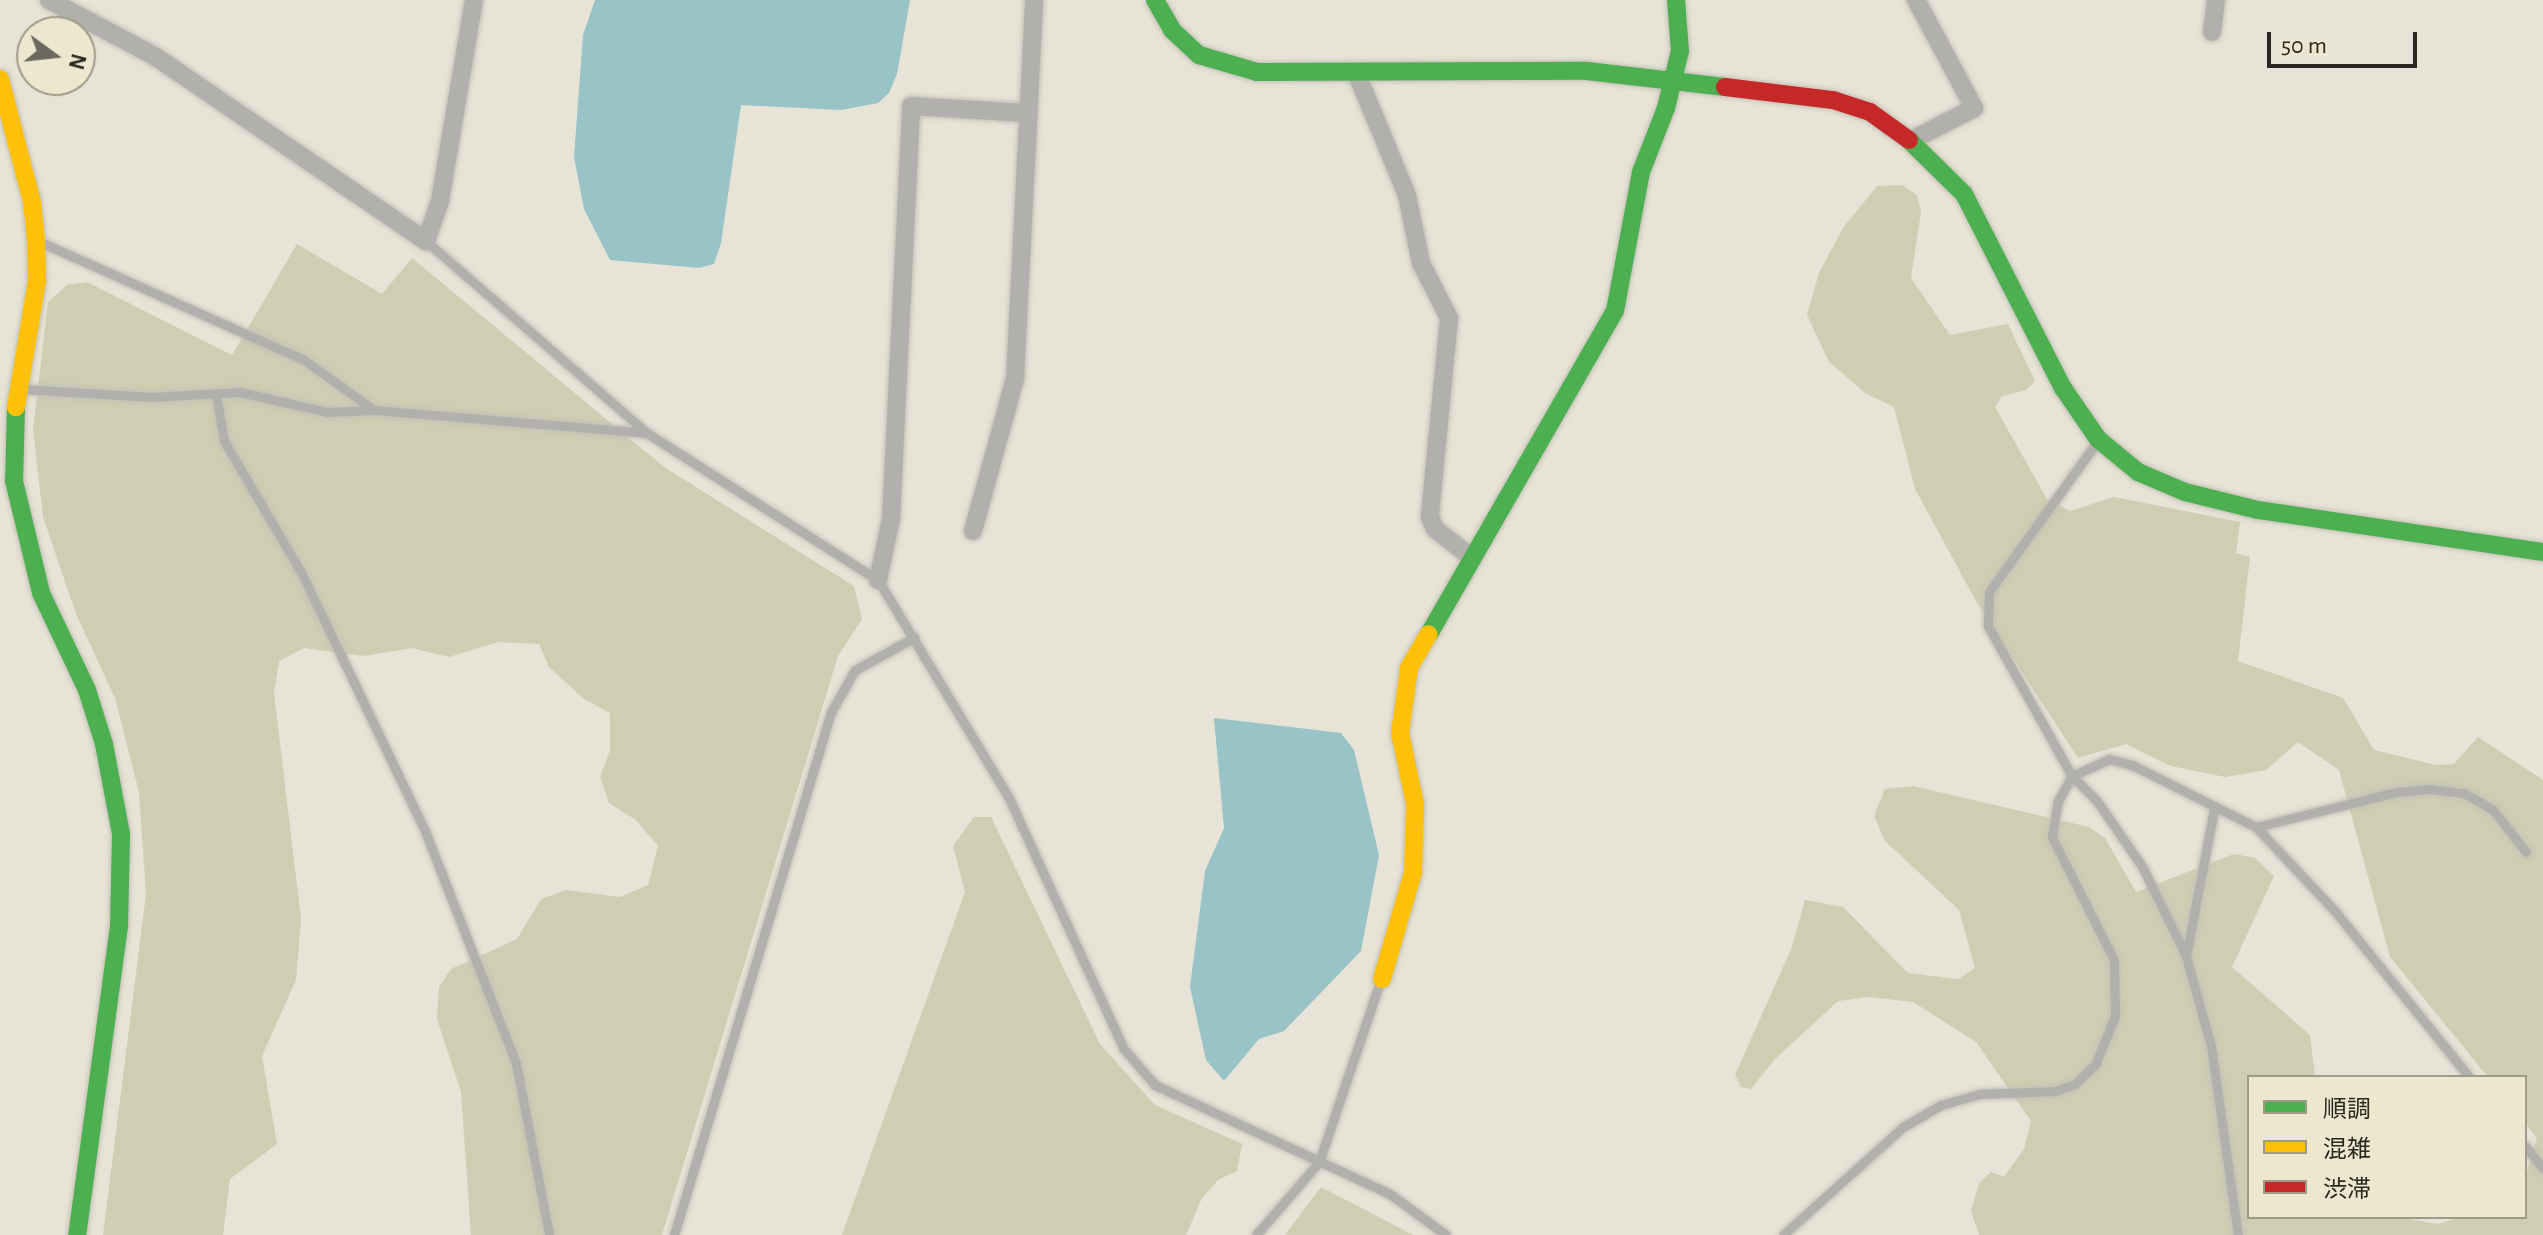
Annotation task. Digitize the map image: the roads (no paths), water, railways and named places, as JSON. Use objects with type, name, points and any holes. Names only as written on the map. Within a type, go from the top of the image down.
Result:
[{"type":"street","points":[[49,0],[156,57],[426,241],[440,201],[474,0]]},
{"type":"street","points":[[973,531],[1015,379],[1034,0]]},
{"type":"street","points":[[1155,0],[1184,44],[1231,67],[1356,72],[1587,71],[1674,78],[1833,100],[1870,112],[1912,140],[1964,194],[2063,388],[2098,439],[2138,472],[2212,500],[2543,552]]},
{"type":"street","points":[[1382,979],[1413,872],[1416,841],[1400,705],[1420,643],[1615,311],[1641,172],[1674,78],[1680,51],[1676,0]]},
{"type":"street","points":[[1912,140],[1974,108],[1916,0]]},
{"type":"street","points":[[2212,32],[2216,0]]},
{"type":"street","points":[[1356,72],[1407,195],[1421,263],[1449,318],[1430,517],[1435,529],[1471,557]]},
{"type":"street","points":[[0,79],[32,202],[36,240],[37,281],[12,448],[19,512],[41,593],[87,690],[114,786],[121,834],[119,926],[77,1235]]},
{"type":"street","points":[[878,580],[891,519],[911,106],[1026,113]]},
{"type":"lane","points":[[36,240],[304,360],[374,410]]},
{"type":"lane","points":[[426,241],[647,433],[878,580],[1008,796],[1124,1049],[1155,1085],[1390,1194],[1446,1235]]},
{"type":"lane","points":[[19,389],[152,397],[240,392],[327,412],[374,410],[647,433]]},
{"type":"lane","points":[[216,394],[224,441],[301,572],[425,831],[516,1063],[549,1235]]},
{"type":"lane","points":[[2098,439],[1989,592],[1988,626],[2072,776],[2097,801],[2143,868],[2186,956],[2211,1046],[2238,1235]]},
{"type":"lane","points":[[674,1235],[831,712],[855,670],[915,637]]},
{"type":"lane","points":[[1783,1235],[1903,1127],[1941,1105],[1979,1094],[2055,1091],[2075,1084],[2095,1065],[2115,1016],[2114,960],[2052,837],[2058,801],[2072,776],[2109,759],[2132,765],[2214,809],[2256,827],[2334,910],[2467,1075]]},
{"type":"lane","points":[[2256,827],[2396,792],[2430,789],[2464,793],[2493,810],[2526,852]]},
{"type":"lane","points":[[2186,956],[2214,809]]},
{"type":"lane","points":[[1256,1235],[1319,1162],[1382,979]]},
{"type":"lane","points":[[2527,1148],[2543,1168]]},
{"type":"water","points":[[595,0],[910,0],[897,74],[889,93],[878,103],[841,110],[741,105],[721,243],[714,264],[699,268],[610,260],[584,209],[574,157],[583,35]]},
{"type":"water","points":[[1214,718],[1341,733],[1354,750],[1379,855],[1361,951],[1284,1031],[1259,1039],[1224,1081],[1206,1060],[1190,987],[1205,871],[1224,828]]}]
